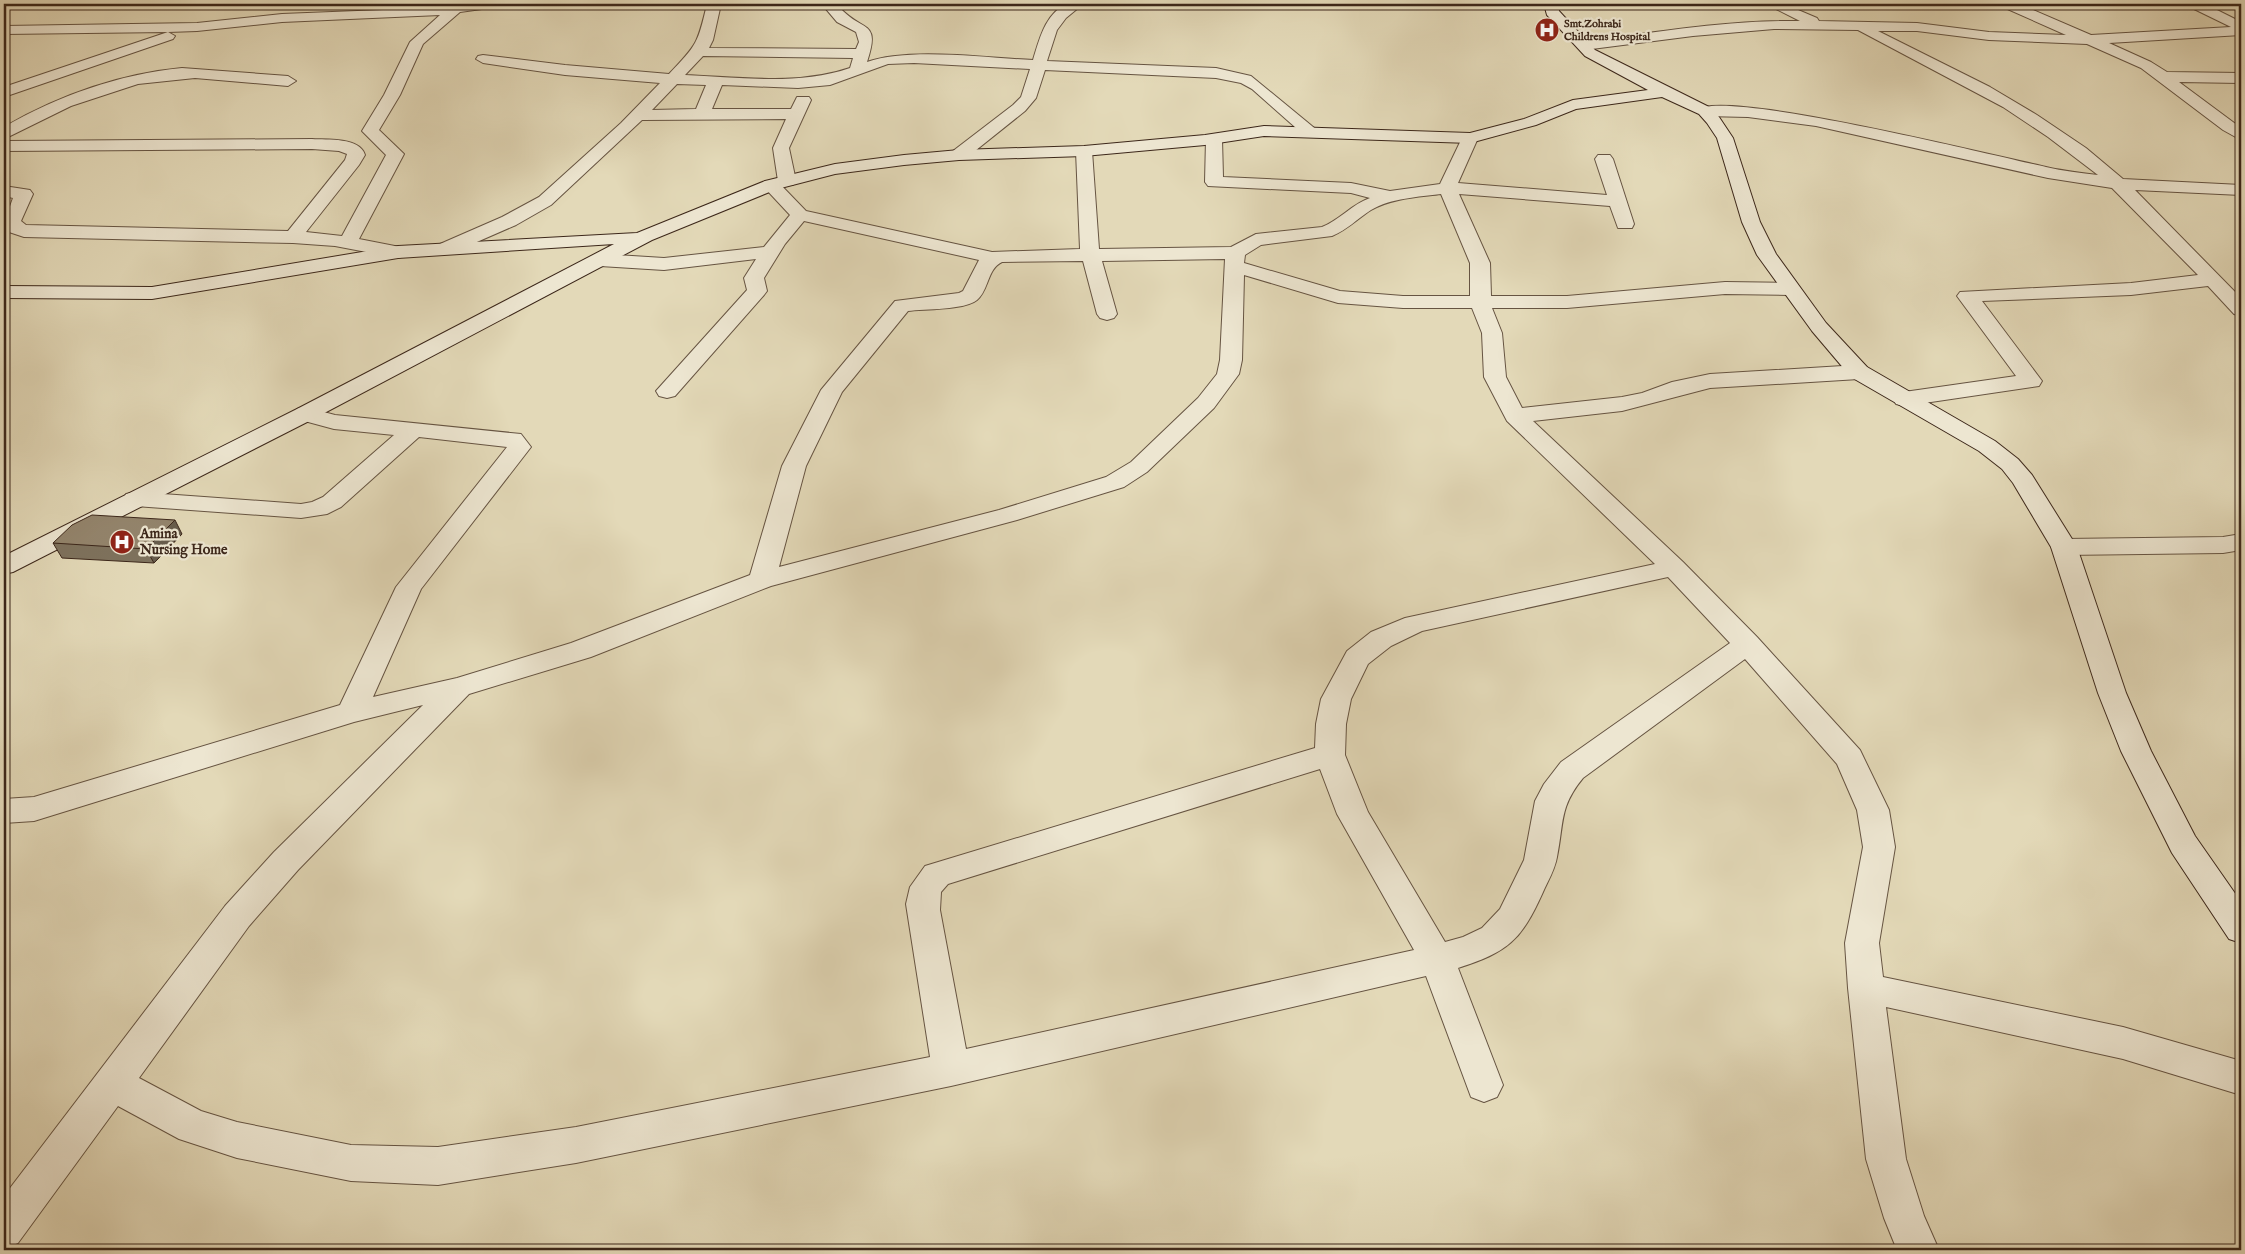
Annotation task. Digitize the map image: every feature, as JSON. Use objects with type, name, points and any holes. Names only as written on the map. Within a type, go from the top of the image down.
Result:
[{"type":"street","points":[[4,30],[197,27],[282,18],[413,13],[458,6],[489,4]]},
{"type":"street","points":[[446,248],[509,221],[545,201],[638,115],[699,52],[706,40],[714,4]]},
{"type":"street","points":[[834,4],[833,8],[842,19],[862,30],[866,42],[857,70]]},
{"type":"street","points":[[959,155],[1019,108],[1028,98],[1050,30],[1061,15],[1076,4]]},
{"type":"street","points":[[1551,4],[1552,12],[1590,53],[1705,111],[1748,112],[1807,120],[2002,164],[2119,184],[2241,190]]},
{"type":"street","points":[[1773,4],[1823,26]]},
{"type":"street","points":[[2008,4],[2086,40],[2118,52],[2163,76],[2219,122],[2241,136]]},
{"type":"street","points":[[2195,4],[2241,27]]},
{"type":"street","points":[[348,242],[396,154],[370,132],[392,95],[417,42],[458,6]]},
{"type":"street","points":[[1908,12],[1917,27]]},
{"type":"street","points":[[1584,46],[1738,28],[1823,26],[1917,27],[1989,36],[2086,40],[2241,31]]},
{"type":"street","points":[[1858,26],[2011,107],[2054,133],[2119,184],[2241,310]]},
{"type":"street","points":[[4,92],[70,68],[197,27]]},
{"type":"street","points":[[699,52],[863,54]]},
{"type":"street","points":[[484,59],[565,70],[672,79],[811,82],[830,80],[886,60],[914,59],[1188,71],[1236,76],[1257,86],[1310,131]]},
{"type":"street","points":[[4,134],[33,116],[57,105],[150,76],[183,73],[288,81]]},
{"type":"street","points":[[2163,76],[2241,78]]},
{"type":"street","points":[[702,114],[716,80]]},
{"type":"street","points":[[811,82],[781,148],[779,183],[800,215],[994,258]]},
{"type":"street","points":[[4,566],[305,414],[646,236],[779,183],[834,169],[959,155],[1084,151],[1214,139],[1264,131],[1310,131],[1349,135],[1470,138],[1530,122],[1573,106],[1664,92]]},
{"type":"street","points":[[1705,111],[1725,138],[1752,222],[1766,255],[1819,327],[1859,372],[1904,400],[1949,423],[2010,464],[2064,547],[2112,693],[2136,751],[2183,844],[2241,929]]},
{"type":"street","points":[[638,115],[796,114]]},
{"type":"street","points":[[1470,138],[1447,188],[1480,263],[1482,278],[1480,303],[1492,333],[1496,377],[1516,416],[1674,568],[1747,644],[1849,758],[1873,810],[1879,846],[1862,943],[1866,988],[1886,1159],[1904,1218],[1918,1250]]},
{"type":"street","points":[[1214,139],[1214,182],[1351,188],[1387,196]]},
{"type":"street","points":[[4,146],[312,144],[341,146],[355,151],[356,155],[353,161],[293,237]]},
{"type":"street","points":[[1084,151],[1088,243],[1107,314]]},
{"type":"street","points":[[1604,159],[1626,224]]},
{"type":"street","points":[[4,811],[34,810],[352,712],[459,687],[581,650],[762,580],[1008,515],[1115,482],[1139,467],[1206,403],[1228,374],[1231,360],[1235,260],[1256,240],[1310,234],[1336,228],[1366,205],[1387,196],[1447,188],[1617,201]]},
{"type":"street","points":[[4,191],[24,194],[12,221],[16,228],[24,231],[293,237],[348,242],[398,252]]},
{"type":"street","points":[[667,391],[756,291],[754,278],[777,240],[800,215]]},
{"type":"street","points":[[4,292],[152,293],[398,252],[446,248],[571,244],[646,236]]},
{"type":"street","points":[[600,260],[664,264],[770,252]]},
{"type":"street","points":[[762,580],[794,466],[832,390],[902,305],[964,299],[971,294],[988,260],[994,258],[1015,256],[1093,256],[1235,260],[1346,298],[1402,302],[1480,303],[1599,300],[1725,288],[1789,288]]},
{"type":"street","points":[[1904,400],[2031,381],[1967,296],[2131,289],[2213,279]]},
{"type":"street","points":[[1516,416],[1622,404],[1647,399],[1680,387],[1710,381],[1859,372]]},
{"type":"street","points":[[305,414],[334,422],[512,438],[519,447],[409,587],[352,712]]},
{"type":"street","points":[[135,499],[301,511],[318,509],[332,502],[413,430]]},
{"type":"street","points":[[2064,547],[2232,543],[2241,563]]},
{"type":"street","points":[[1484,1085],[1437,958],[1353,814],[1330,755],[1331,724],[1336,700],[1357,658],[1381,639],[1416,624],[1674,568]]},
{"type":"street","points":[[112,1082],[158,1109],[193,1126],[237,1140],[351,1163],[438,1166],[576,1144],[951,1069],[1476,948],[1503,932],[1518,913],[1540,858],[1546,810],[1555,788],[1572,770],[1747,644]]},
{"type":"street","points":[[4,1229],[237,916],[286,861],[459,687]]},
{"type":"street","points":[[951,1069],[923,910],[922,896],[926,884],[937,875],[1330,755]]},
{"type":"street","points":[[1866,988],[2123,1043],[2241,1078]]},
{"type":"building","points":[[92,515],[175,520],[146,549],[53,543],[72,525]]},
{"type":"place","name":"Smt.Zohrabi Childrens Hospital","points":[[1547,30]]},
{"type":"place","name":"Amina Nursing Home","points":[[122,542]]}]
